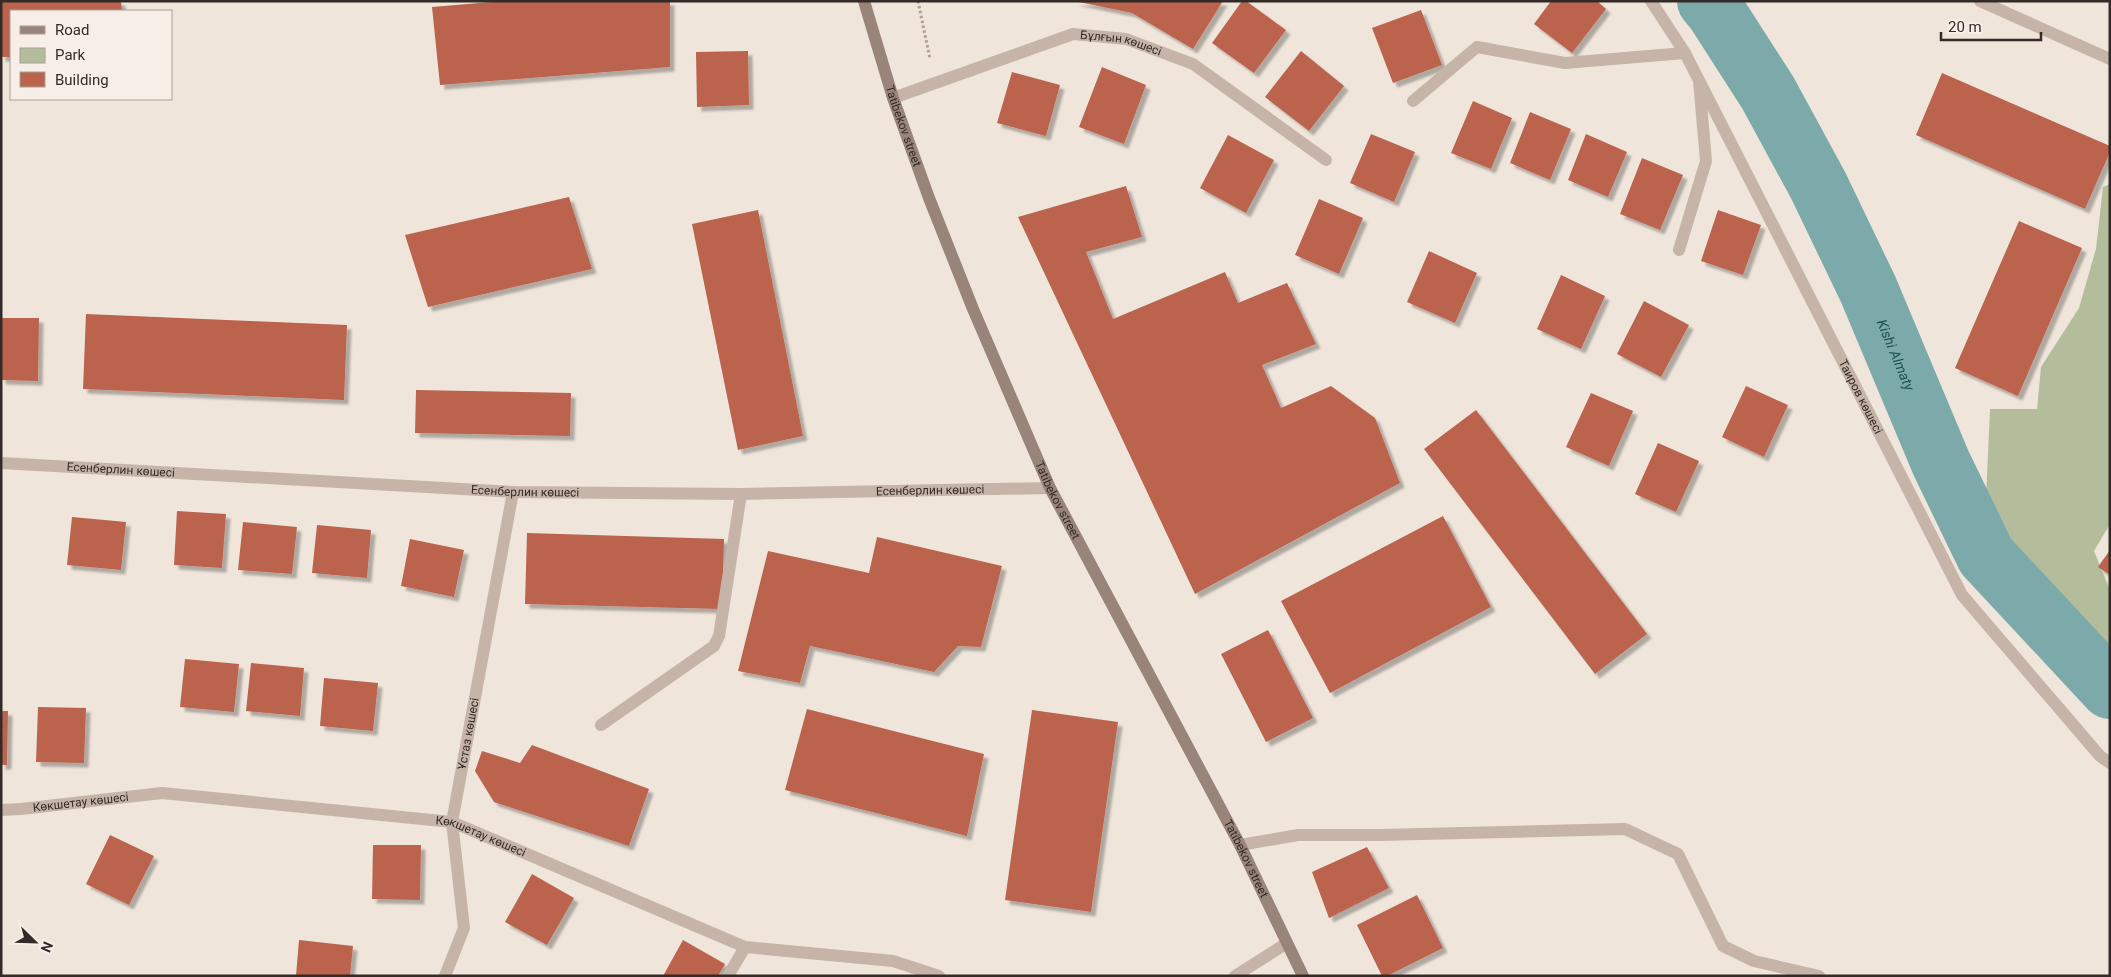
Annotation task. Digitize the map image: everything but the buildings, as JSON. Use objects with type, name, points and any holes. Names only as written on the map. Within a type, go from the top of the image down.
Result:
[{"type":"main road","name":"Tatibekov street","points":[[864,1],[893,98],[929,198],[973,309],[1050,488],[1240,845],[1303,976]]},
{"type":"street","name":"Таиров көшесі","points":[[1651,1],[1685,53],[1962,595],[2100,756],[2110,763]]},
{"type":"street","points":[[1980,1],[2110,60]]},
{"type":"street","name":"Бұлғын көшесі","points":[[893,98],[1073,34],[1126,39],[1193,64],[1326,160]]},
{"type":"street","points":[[1413,101],[1476,47],[1565,63],[1685,53]]},
{"type":"street","points":[[1679,250],[1706,162],[1699,81]]},
{"type":"street","name":"Есенберлин көшесі","points":[[1,463],[514,492],[741,494],[1050,488]]},
{"type":"street","name":"Ұстаз көшесі","points":[[445,976],[464,928],[452,822],[514,492]]},
{"type":"street","points":[[602,725],[717,642],[741,494]]},
{"type":"street","name":"Көкшетау көшесі","points":[[1,810],[21,810],[162,793],[452,822],[745,947],[893,961],[940,976]]},
{"type":"street","points":[[1240,845],[1298,835],[1380,835],[1625,829],[1678,854],[1723,946],[1754,961],[1819,976]]},
{"type":"street","points":[[1235,976],[1287,943]]},
{"type":"street","points":[[728,976],[745,947]]},
{"type":"path","points":[[918,1],[928,53],[938,82]]},
{"type":"green space","points":[[2110,184],[2110,524],[2094,551],[2110,590],[2110,713],[2034,633],[1988,573],[1986,499],[1990,409],[2037,409],[2041,367],[2079,308],[2096,249],[2103,187]]},
{"type":"waterway","name":"Kіshі Almaty","points":[[1707,1],[1768,93],[1818,185],[1868,289],[1941,463],[1986,556],[2110,689]]}]
